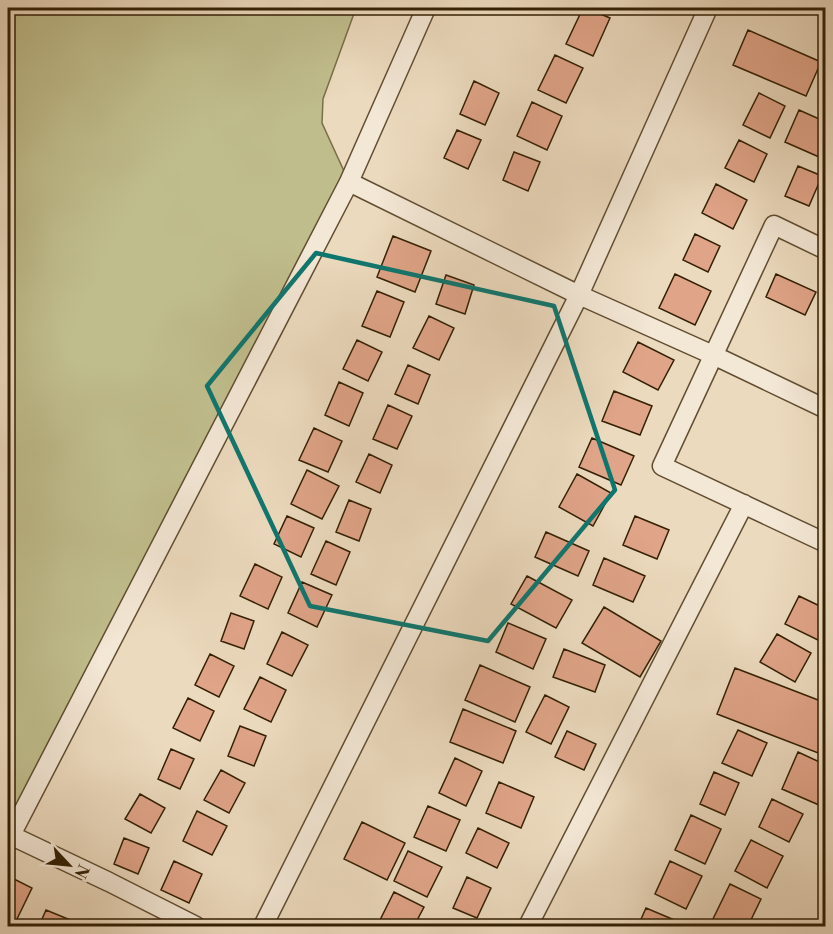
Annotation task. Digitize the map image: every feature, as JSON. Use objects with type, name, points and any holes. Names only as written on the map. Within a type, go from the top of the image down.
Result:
[{"type":"street","points":[[196,927],[109,882],[9,835],[349,182],[426,8]]},
{"type":"street","points":[[263,927],[579,295],[708,8]]},
{"type":"street","points":[[349,182],[579,295],[713,355],[825,409]]},
{"type":"street","points":[[825,250],[774,225],[662,466],[825,543]]},
{"type":"street","points":[[528,927],[744,504]]},
{"type":"highlighted area","points":[[316,253],[554,306],[615,490],[488,641],[310,606],[207,386]]},
{"type":"shaded area","points":[[8,8],[356,8],[323,99],[322,123],[349,182],[8,834]]},
{"type":"building","points":[[583,8],[610,18],[593,56],[566,44]]},
{"type":"building","points":[[748,30],[821,62],[806,96],[733,65]]},
{"type":"building","points":[[555,55],[583,68],[566,103],[538,90]]},
{"type":"building","points":[[474,81],[499,93],[485,125],[460,114]]},
{"type":"building","points":[[759,93],[785,106],[770,138],[743,125]]},
{"type":"building","points":[[532,102],[562,116],[547,150],[517,136]]},
{"type":"building","points":[[799,110],[826,122],[826,160],[785,142]]},
{"type":"building","points":[[457,130],[481,140],[468,169],[444,158]]},
{"type":"building","points":[[739,140],[767,154],[754,182],[725,168]]},
{"type":"building","points":[[514,152],[540,162],[528,191],[503,180]]},
{"type":"building","points":[[798,166],[822,176],[809,206],[785,196]]},
{"type":"building","points":[[716,184],[747,200],[733,229],[702,213]]},
{"type":"building","points":[[695,234],[720,246],[708,272],[683,260]]},
{"type":"building","points":[[393,236],[431,251],[415,292],[377,277]]},
{"type":"building","points":[[675,274],[711,291],[695,325],[659,308]]},
{"type":"building","points":[[776,274],[816,292],[805,315],[766,297]]},
{"type":"building","points":[[446,275],[474,285],[465,314],[436,304]]},
{"type":"building","points":[[377,291],[404,302],[390,337],[362,326]]},
{"type":"building","points":[[429,316],[454,328],[439,360],[413,348]]},
{"type":"building","points":[[357,340],[382,352],[368,381],[343,369]]},
{"type":"building","points":[[638,342],[674,360],[658,390],[623,372]]},
{"type":"building","points":[[408,365],[430,375],[418,404],[395,394]]},
{"type":"building","points":[[339,382],[363,393],[349,426],[325,415]]},
{"type":"building","points":[[614,391],[652,406],[640,435],[602,421]]},
{"type":"building","points":[[388,405],[412,416],[397,449],[373,439]]},
{"type":"building","points":[[314,428],[342,441],[328,472],[299,460]]},
{"type":"building","points":[[592,438],[634,456],[621,485],[579,467]]},
{"type":"building","points":[[369,454],[392,465],[380,493],[356,482]]},
{"type":"building","points":[[307,470],[339,486],[322,519],[291,504]]},
{"type":"building","points":[[577,474],[611,493],[593,526],[559,507]]},
{"type":"building","points":[[349,500],[371,509],[359,541],[336,532]]},
{"type":"building","points":[[287,516],[314,528],[301,557],[274,544]]},
{"type":"building","points":[[635,516],[669,530],[657,559],[623,545]]},
{"type":"building","points":[[546,532],[589,551],[578,576],[535,557]]},
{"type":"building","points":[[326,541],[350,552],[336,585],[311,574]]},
{"type":"building","points":[[604,558],[645,576],[633,602],[593,585]]},
{"type":"building","points":[[255,564],[282,577],[268,609],[240,596]]},
{"type":"building","points":[[527,576],[572,600],[556,628],[511,604]]},
{"type":"building","points":[[302,582],[332,595],[317,627],[288,613]]},
{"type":"building","points":[[799,596],[826,609],[826,629],[820,641],[785,624]]},
{"type":"building","points":[[604,607],[661,641],[640,677],[582,643]]},
{"type":"building","points":[[231,613],[254,621],[244,649],[221,641]]},
{"type":"building","points":[[508,623],[546,639],[533,669],[496,652]]},
{"type":"building","points":[[282,632],[308,645],[292,676],[267,664]]},
{"type":"building","points":[[777,634],[811,653],[795,682],[760,662]]},
{"type":"building","points":[[564,649],[605,665],[595,692],[553,677]]},
{"type":"building","points":[[210,654],[234,666],[219,697],[195,685]]},
{"type":"building","points":[[480,665],[530,687],[515,722],[465,700]]},
{"type":"building","points":[[735,668],[826,703],[826,756],[717,714]]},
{"type":"building","points":[[260,677],[286,690],[271,722],[244,709]]},
{"type":"building","points":[[545,695],[569,707],[551,744],[526,732]]},
{"type":"building","points":[[188,698],[214,711],[200,741],[173,728]]},
{"type":"building","points":[[463,709],[516,731],[503,763],[450,742]]},
{"type":"building","points":[[240,726],[266,736],[254,766],[228,756]]},
{"type":"building","points":[[738,730],[767,743],[752,776],[722,763]]},
{"type":"building","points":[[567,731],[596,744],[584,770],[555,757]]},
{"type":"building","points":[[171,749],[194,759],[180,789],[158,779]]},
{"type":"building","points":[[798,752],[826,765],[826,808],[782,789]]},
{"type":"building","points":[[455,758],[482,771],[466,806],[439,793]]},
{"type":"building","points":[[221,770],[245,783],[229,813],[204,800]]},
{"type":"building","points":[[714,772],[739,783],[725,815],[700,804]]},
{"type":"building","points":[[499,782],[534,797],[521,828],[486,813]]},
{"type":"building","points":[[140,794],[165,808],[151,833],[125,819]]},
{"type":"building","points":[[772,799],[803,814],[789,842],[759,827]]},
{"type":"building","points":[[428,806],[460,820],[446,851],[414,837]]},
{"type":"building","points":[[197,811],[227,826],[212,855],[183,841]]},
{"type":"building","points":[[691,815],[721,829],[705,864],[675,850]]},
{"type":"building","points":[[362,822],[405,843],[387,880],[344,859]]},
{"type":"building","points":[[478,828],[509,843],[497,868],[466,853]]},
{"type":"building","points":[[124,838],[149,848],[138,874],[114,864]]},
{"type":"building","points":[[751,840],[783,856],[767,888],[735,871]]},
{"type":"building","points":[[408,851],[442,867],[427,897],[394,881]]},
{"type":"building","points":[[174,861],[202,874],[189,903],[161,890]]},
{"type":"building","points":[[670,861],[702,876],[686,909],[655,894]]},
{"type":"building","points":[[8,876],[32,888],[15,923],[8,919]]},
{"type":"building","points":[[467,877],[491,888],[477,918],[453,908]]},
{"type":"building","points":[[730,884],[761,899],[748,926],[729,926],[713,919]]},
{"type":"building","points":[[394,892],[424,907],[414,926],[377,926]]},
{"type":"building","points":[[646,908],[679,922],[677,926],[638,926]]},
{"type":"building","points":[[46,910],[85,926],[39,926]]}]
